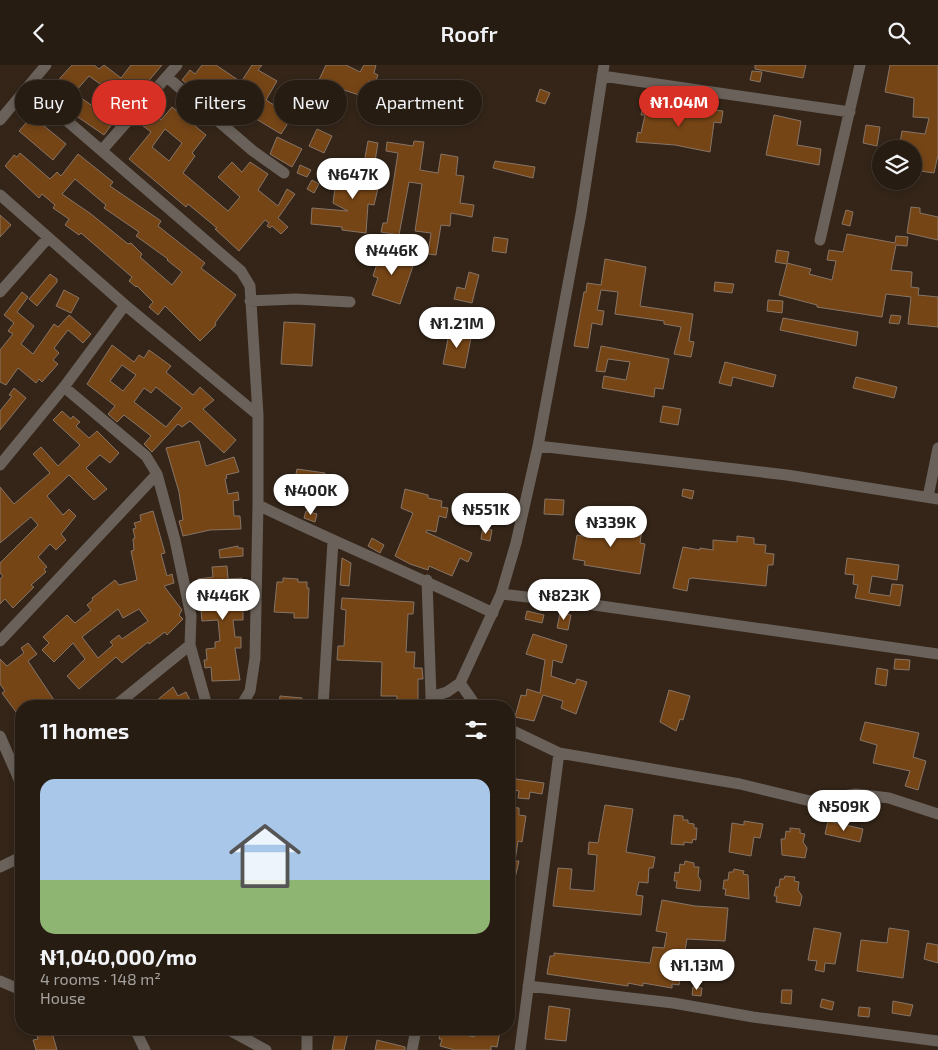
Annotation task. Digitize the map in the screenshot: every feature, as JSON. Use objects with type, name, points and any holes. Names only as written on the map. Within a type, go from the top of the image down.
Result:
[{"type":"street","points":[[35,80],[46,65]]},
{"type":"street","points":[[102,150],[177,65]]},
{"type":"street","points":[[820,240],[860,65]]},
{"type":"street","points":[[433,700],[460,683],[501,594],[538,446],[581,214],[603,71],[850,112]]},
{"type":"street","points":[[166,77],[253,151],[284,173]]},
{"type":"street","points":[[0,120],[15,103]]},
{"type":"street","points":[[73,125],[242,271],[250,285],[258,415],[258,505],[255,658],[253,681],[244,700]]},
{"type":"street","points":[[0,195],[125,305],[258,415]]},
{"type":"street","points":[[0,292],[48,238]]},
{"type":"street","points":[[250,301],[296,299],[350,302]]},
{"type":"street","points":[[0,465],[64,387],[125,305]]},
{"type":"street","points":[[64,387],[146,455],[157,474],[175,540],[191,616],[190,645],[205,700]]},
{"type":"street","points":[[538,446],[787,475],[933,498],[938,448]]},
{"type":"street","points":[[0,641],[157,474]]},
{"type":"street","points":[[258,505],[332,541],[427,580],[493,613]]},
{"type":"street","points":[[323,700],[332,541]]},
{"type":"street","points":[[427,580],[430,700]]},
{"type":"street","points":[[501,594],[938,654]]},
{"type":"street","points":[[122,700],[190,645]]},
{"type":"street","points":[[460,683],[472,700]]},
{"type":"street","points":[[515,732],[559,753],[740,784],[810,801],[856,794],[889,798],[938,813]]},
{"type":"street","points":[[0,736],[15,770]]},
{"type":"street","points":[[520,1050],[559,753]]},
{"type":"street","points":[[0,867],[15,860]]},
{"type":"street","points":[[0,981],[15,988]]},
{"type":"street","points":[[528,986],[673,1003],[753,1017],[938,1041]]},
{"type":"street","points":[[138,1035],[145,1050]]},
{"type":"street","points":[[238,1035],[266,1050]]},
{"type":"street","points":[[306,1050],[307,1035]]},
{"type":"street","points":[[412,1050],[415,1035]]},
{"type":"building","points":[[72,65],[94,65],[99,69],[104,65],[121,78],[131,65],[162,65],[149,80],[95,80],[89,76],[82,84],[82,80],[58,80]]},
{"type":"building","points":[[202,65],[216,65],[238,80],[182,80],[190,70],[195,74]]},
{"type":"building","points":[[252,65],[262,65],[258,70],[275,80],[266,100],[274,105],[274,125],[287,125],[281,134],[264,124],[264,80],[242,80]]},
{"type":"building","points":[[326,65],[346,65],[360,72],[364,65],[376,65],[374,73],[378,75],[376,80],[357,80],[357,94],[347,91],[347,80],[319,80]]},
{"type":"building","points":[[755,65],[806,65],[803,78],[755,69]]},
{"type":"building","points":[[890,65],[938,65],[938,155],[934,173],[922,171],[922,140],[900,140],[902,131],[925,134],[929,118],[913,117],[914,98],[885,92]]},
{"type":"building","points":[[752,71],[762,72],[760,82],[750,80]]},
{"type":"building","points":[[540,89],[550,93],[545,104],[536,101]]},
{"type":"building","points":[[82,99],[92,106],[92,125],[111,125],[104,135],[82,120]]},
{"type":"building","points":[[643,106],[660,109],[661,106],[672,108],[672,110],[704,115],[704,109],[723,111],[721,123],[714,122],[710,152],[675,145],[636,142],[638,132],[641,133],[645,115],[641,115]]},
{"type":"building","points":[[172,107],[176,110],[176,125],[194,125],[206,135],[192,153],[195,156],[183,173],[228,211],[240,197],[218,177],[232,162],[242,172],[250,162],[268,174],[258,190],[278,206],[287,189],[295,194],[278,218],[288,227],[281,234],[272,226],[270,228],[267,226],[269,223],[265,220],[239,251],[215,229],[217,228],[188,204],[186,207],[129,159],[151,132],[142,125],[166,125],[166,114]],"holes":[[[165,129],[182,143],[169,161],[152,147]]]},
{"type":"building","points":[[774,115],[801,121],[797,145],[821,149],[819,165],[766,155]]},
{"type":"building","points":[[24,125],[43,125],[66,144],[53,160],[19,131]]},
{"type":"building","points":[[866,125],[880,127],[878,140],[872,140],[872,145],[863,143]]},
{"type":"building","points":[[317,129],[332,136],[324,153],[309,146]]},
{"type":"building","points":[[277,137],[302,149],[292,167],[270,154]]},
{"type":"building","points":[[368,141],[378,143],[372,179],[380,180],[374,205],[368,204],[366,233],[342,230],[342,227],[311,224],[312,208],[348,211],[333,203],[335,188],[359,191]]},
{"type":"building","points":[[414,141],[424,142],[420,170],[438,173],[441,154],[458,157],[456,175],[464,176],[460,203],[474,205],[472,217],[451,213],[450,226],[441,225],[436,255],[428,254],[431,233],[415,231],[422,184],[409,182],[399,235],[381,232],[383,223],[387,223],[398,153],[386,151],[387,142],[413,146]]},
{"type":"building","points":[[20,153],[50,179],[57,172],[61,176],[78,154],[113,182],[110,186],[161,221],[158,226],[205,263],[201,268],[236,295],[215,323],[216,325],[200,341],[165,306],[158,315],[149,307],[153,302],[137,286],[129,281],[132,277],[81,233],[79,235],[65,225],[69,219],[53,208],[55,205],[42,194],[39,198],[5,166],[14,155],[17,157]],"holes":[[[75,179],[106,205],[104,208],[139,232],[136,236],[168,259],[182,272],[172,285],[140,257],[142,254],[131,243],[128,244],[91,214],[62,194]]]},
{"type":"building","points":[[495,161],[535,167],[533,178],[493,168]]},
{"type":"building","points":[[300,165],[311,170],[307,177],[297,173]]},
{"type":"building","points":[[312,180],[319,184],[314,193],[307,189]]},
{"type":"building","points":[[911,207],[920,208],[920,213],[938,217],[938,240],[907,233]]},
{"type":"building","points":[[846,210],[853,212],[850,226],[842,224]]},
{"type":"building","points":[[0,215],[11,225],[0,237]]},
{"type":"building","points":[[847,234],[895,243],[896,236],[908,237],[907,246],[896,245],[891,270],[912,272],[911,287],[919,288],[918,295],[938,297],[938,327],[908,324],[911,297],[886,294],[882,317],[817,307],[817,305],[779,295],[787,264],[775,262],[777,250],[789,252],[787,263],[811,269],[809,274],[832,280],[836,261],[827,260],[829,250],[843,252]]},
{"type":"building","points":[[494,237],[508,239],[506,253],[492,251]]},
{"type":"building","points":[[382,249],[415,260],[400,304],[372,295],[378,278],[373,276]]},
{"type":"building","points":[[605,259],[646,267],[640,306],[693,314],[689,341],[694,342],[691,357],[674,354],[681,327],[664,324],[664,321],[615,314],[618,292],[601,290],[597,310],[604,311],[602,325],[592,323],[588,348],[574,346],[587,283],[601,285]]},
{"type":"building","points":[[469,272],[479,275],[472,303],[454,299],[457,287],[465,289]]},
{"type":"building","points":[[50,274],[57,279],[57,282],[37,306],[29,299]]},
{"type":"building","points":[[715,282],[734,284],[732,293],[714,291]]},
{"type":"building","points":[[64,290],[79,298],[71,313],[56,306]]},
{"type":"building","points":[[22,292],[28,297],[17,312],[34,326],[21,344],[33,354],[54,324],[58,327],[69,315],[91,334],[83,343],[68,330],[54,348],[59,353],[53,360],[58,364],[42,382],[39,379],[36,383],[18,368],[6,385],[0,382],[0,350],[13,334],[8,331],[14,323],[4,315]]},
{"type":"building","points":[[768,300],[783,301],[782,313],[767,311]]},
{"type":"building","points":[[891,315],[901,316],[899,324],[889,323]]},
{"type":"building","points":[[783,318],[858,332],[856,346],[780,330]]},
{"type":"building","points":[[284,322],[315,324],[312,366],[281,364]]},
{"type":"building","points":[[450,329],[472,333],[465,368],[443,364]]},
{"type":"building","points":[[112,345],[134,362],[139,355],[144,358],[149,350],[171,366],[166,372],[193,395],[200,387],[214,400],[203,409],[236,440],[224,453],[190,421],[182,427],[178,424],[152,452],[144,444],[151,436],[124,415],[117,422],[108,414],[115,406],[87,384]],"holes":[[[122,365],[136,375],[123,391],[110,381]],[[156,387],[182,408],[166,427],[134,402],[144,388],[151,393]]]},
{"type":"building","points":[[601,346],[669,359],[663,389],[655,388],[654,397],[602,388],[604,376],[626,380],[630,362],[608,359],[605,372],[596,371]]},
{"type":"building","points":[[725,362],[776,375],[773,387],[733,377],[731,386],[719,383]]},
{"type":"building","points":[[856,377],[897,387],[894,398],[853,388]]},
{"type":"building","points":[[14,388],[26,398],[0,430],[0,411],[12,396],[9,395]]},
{"type":"building","points":[[663,406],[681,409],[678,425],[660,422]]},
{"type":"building","points":[[62,411],[71,419],[73,416],[80,422],[76,426],[89,438],[97,431],[119,453],[110,463],[100,455],[86,468],[107,489],[94,500],[69,475],[47,496],[63,515],[69,509],[76,516],[61,534],[66,540],[56,550],[50,544],[38,557],[47,567],[44,569],[46,572],[31,585],[34,587],[13,608],[5,599],[0,604],[0,579],[3,576],[0,573],[0,563],[38,525],[31,517],[0,543],[0,487],[14,504],[50,473],[33,454],[41,447],[58,466],[80,445],[53,420]]},
{"type":"building","points":[[199,441],[206,466],[234,457],[239,472],[226,475],[227,478],[225,479],[228,494],[238,492],[239,500],[233,501],[234,516],[240,516],[241,529],[210,530],[183,536],[179,521],[183,520],[179,492],[166,448]]},
{"type":"building","points":[[297,469],[325,473],[320,495],[293,489]]},
{"type":"building","points":[[405,489],[442,501],[441,507],[448,508],[446,518],[439,516],[436,532],[427,530],[426,532],[472,553],[468,562],[460,558],[452,576],[429,566],[428,570],[410,564],[395,556],[413,513],[401,508]]},
{"type":"building","points":[[683,489],[694,491],[692,499],[682,496]]},
{"type":"building","points":[[545,499],[564,500],[563,515],[544,514]]},
{"type":"building","points":[[153,511],[165,553],[161,554],[167,576],[172,574],[174,583],[164,586],[182,610],[179,615],[183,619],[167,635],[165,632],[149,644],[148,642],[122,663],[116,657],[79,689],[67,676],[85,659],[73,643],[54,662],[42,650],[49,643],[43,637],[67,615],[75,623],[91,610],[87,605],[93,600],[92,598],[115,580],[119,585],[137,580],[131,551],[134,550],[133,539],[135,538],[133,529],[136,528],[134,523],[141,521],[140,515]],"holes":[[[118,609],[123,618],[139,609],[148,621],[122,639],[119,635],[110,642],[113,645],[98,658],[82,637]]]},
{"type":"building","points":[[306,511],[317,514],[315,522],[304,518]]},
{"type":"building","points":[[589,521],[642,529],[640,543],[645,544],[640,574],[584,565],[585,561],[573,559],[577,535],[587,537]]},
{"type":"building","points":[[483,528],[492,530],[490,541],[481,539]]},
{"type":"building","points":[[737,536],[754,538],[754,544],[766,545],[765,553],[774,554],[773,565],[768,565],[766,586],[692,578],[689,579],[687,591],[673,588],[683,547],[713,550],[713,540],[737,542]]},
{"type":"building","points":[[372,538],[384,545],[380,553],[368,546]]},
{"type":"building","points":[[238,546],[238,548],[243,548],[243,556],[220,558],[219,550]]},
{"type":"building","points":[[342,558],[351,563],[349,586],[340,585]]},
{"type":"building","points":[[847,558],[899,565],[897,580],[872,576],[869,593],[890,596],[892,584],[903,585],[900,606],[855,598],[858,585],[853,584],[854,575],[845,574]]},
{"type":"building","points":[[227,566],[228,579],[242,578],[245,609],[243,609],[243,620],[233,620],[235,637],[241,637],[241,648],[235,648],[240,680],[212,681],[211,667],[205,668],[204,660],[207,660],[206,649],[215,648],[215,642],[220,641],[218,620],[202,621],[198,579],[213,577],[212,567]]},
{"type":"building","points":[[283,578],[307,582],[307,588],[309,588],[308,618],[294,618],[294,613],[274,612],[277,582],[283,582]]},
{"type":"building","points":[[342,598],[414,602],[413,614],[408,614],[406,652],[415,652],[414,668],[422,668],[423,679],[418,679],[418,700],[397,700],[397,696],[381,696],[382,662],[337,660],[338,646],[344,646],[346,610],[341,609]]},
{"type":"building","points":[[527,611],[544,615],[542,623],[525,619]]},
{"type":"building","points":[[560,613],[571,615],[568,630],[557,628]]},
{"type":"building","points":[[533,634],[567,645],[562,663],[553,660],[551,676],[575,684],[577,679],[587,682],[576,714],[561,708],[563,701],[543,695],[534,721],[515,717],[521,695],[526,696],[527,689],[540,693],[545,660],[526,654]]},
{"type":"building","points":[[28,643],[37,654],[28,661],[54,700],[15,700],[15,711],[2,693],[5,691],[0,684],[0,659],[7,666],[24,653],[21,648]]},
{"type":"building","points":[[895,659],[910,660],[909,670],[894,669]]},
{"type":"building","points":[[877,668],[888,670],[886,686],[875,684]]},
{"type":"building","points":[[173,687],[178,696],[186,692],[190,700],[157,700]]},
{"type":"building","points":[[669,690],[690,696],[683,720],[680,719],[676,731],[660,722]]},
{"type":"building","points":[[280,696],[302,698],[302,700],[280,700]]},
{"type":"building","points":[[865,722],[919,733],[913,757],[926,761],[918,790],[905,786],[910,771],[873,763],[877,745],[860,740]]},
{"type":"building","points":[[515,779],[544,783],[542,794],[530,792],[529,799],[518,798],[519,791],[515,790]]},
{"type":"building","points":[[605,805],[633,809],[626,852],[655,857],[653,868],[649,868],[648,883],[639,882],[636,895],[643,896],[641,915],[553,906],[558,868],[572,869],[570,889],[594,891],[597,855],[588,854],[589,842],[598,843]]},
{"type":"building","points":[[515,808],[519,808],[519,815],[526,816],[522,842],[518,841],[515,861]]},
{"type":"building","points":[[674,815],[683,816],[683,820],[688,820],[688,823],[694,824],[694,828],[697,828],[696,840],[693,839],[692,843],[684,842],[684,845],[671,844]]},
{"type":"building","points":[[744,821],[763,824],[760,838],[754,837],[751,856],[729,852],[732,823],[744,825]]},
{"type":"building","points":[[828,821],[863,829],[860,842],[825,834]]},
{"type":"building","points":[[790,828],[800,829],[800,833],[805,834],[803,842],[807,848],[805,858],[782,855],[781,839],[785,839],[786,831],[790,832]]},
{"type":"building","points":[[515,861],[519,861],[515,878]]},
{"type":"building","points":[[685,861],[694,863],[694,867],[699,867],[700,891],[676,888],[677,881],[674,881],[675,872],[679,873],[680,864],[684,865]]},
{"type":"building","points":[[734,869],[744,871],[743,874],[748,875],[749,899],[725,895],[726,889],[723,889],[724,880],[728,880],[729,872],[733,872]]},
{"type":"building","points":[[785,876],[795,877],[794,881],[799,882],[798,890],[802,896],[800,906],[776,902],[777,896],[774,896],[776,887],[779,887],[780,879],[784,879]]},
{"type":"building","points":[[662,900],[695,906],[728,908],[725,941],[687,939],[679,985],[672,984],[672,988],[643,983],[643,986],[628,983],[628,986],[547,974],[550,956],[554,956],[554,953],[650,963],[653,947],[664,948],[667,933],[656,931]]},
{"type":"building","points":[[814,928],[841,933],[835,964],[825,963],[824,972],[815,970],[817,961],[808,960]]},
{"type":"building","points":[[889,928],[909,931],[903,978],[857,971],[861,940],[887,943]]},
{"type":"building","points":[[927,943],[938,945],[938,963],[924,959]]},
{"type":"building","points":[[693,987],[702,988],[701,996],[692,995]]},
{"type":"building","points":[[782,990],[792,990],[791,1004],[781,1003]]},
{"type":"building","points":[[822,999],[834,1002],[832,1010],[820,1007]]},
{"type":"building","points":[[893,1001],[913,1005],[910,1016],[892,1013]]},
{"type":"building","points":[[549,1006],[570,1009],[566,1041],[545,1039]]},
{"type":"building","points":[[859,1007],[870,1008],[869,1017],[858,1016]]},
{"type":"building","points":[[37,1035],[53,1035],[57,1050],[36,1050],[33,1040],[38,1039]]},
{"type":"building","points":[[335,1035],[348,1035],[344,1050],[332,1050]]},
{"type":"building","points":[[440,1035],[466,1035],[474,1037],[474,1035],[499,1035],[497,1047],[491,1046],[491,1050],[455,1050],[440,1046],[442,1039],[439,1039]]},
{"type":"building","points":[[377,1040],[405,1047],[405,1050],[375,1050]]}]
